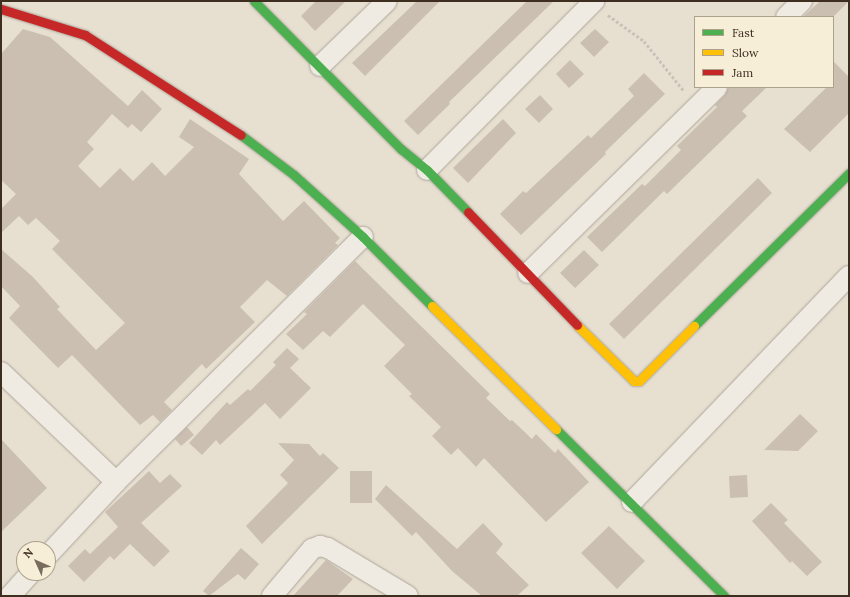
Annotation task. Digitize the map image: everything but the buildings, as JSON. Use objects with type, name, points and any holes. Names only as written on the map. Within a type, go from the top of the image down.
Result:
[{"type":"main road","points":[[254,1],[401,149],[427,170],[630,379],[639,381],[849,173]]},
{"type":"main road","points":[[1,9],[85,36],[236,131],[288,170],[363,237],[632,502],[724,596]]},
{"type":"street","points":[[320,66],[387,1]]},
{"type":"street","points":[[787,16],[802,1]]},
{"type":"street","points":[[427,170],[592,3]]},
{"type":"street","points":[[528,273],[716,88]]},
{"type":"street","points":[[56,546],[116,482],[363,237]]},
{"type":"street","points":[[632,502],[849,276]]},
{"type":"street","points":[[1,372],[116,482]]},
{"type":"street","points":[[272,596],[312,549],[320,546],[328,548],[408,596]]},
{"type":"street","points":[[10,596],[24,581]]},
{"type":"path","points":[[592,3],[644,41],[696,107]]},
{"type":"traffic: fast","points":[[254,1],[401,149],[427,170],[468,212]]},
{"type":"traffic: fast","points":[[241,135],[294,175],[363,237],[432,306]]},
{"type":"traffic: fast","points":[[694,326],[849,173]]},
{"type":"traffic: fast","points":[[556,429],[724,596]]},
{"type":"traffic: slow","points":[[432,306],[556,429]]},
{"type":"traffic: slow","points":[[577,325],[634,381],[639,381],[694,326]]},
{"type":"traffic: jam","points":[[1,9],[85,35],[241,135]]},
{"type":"traffic: jam","points":[[468,212],[577,325]]}]
